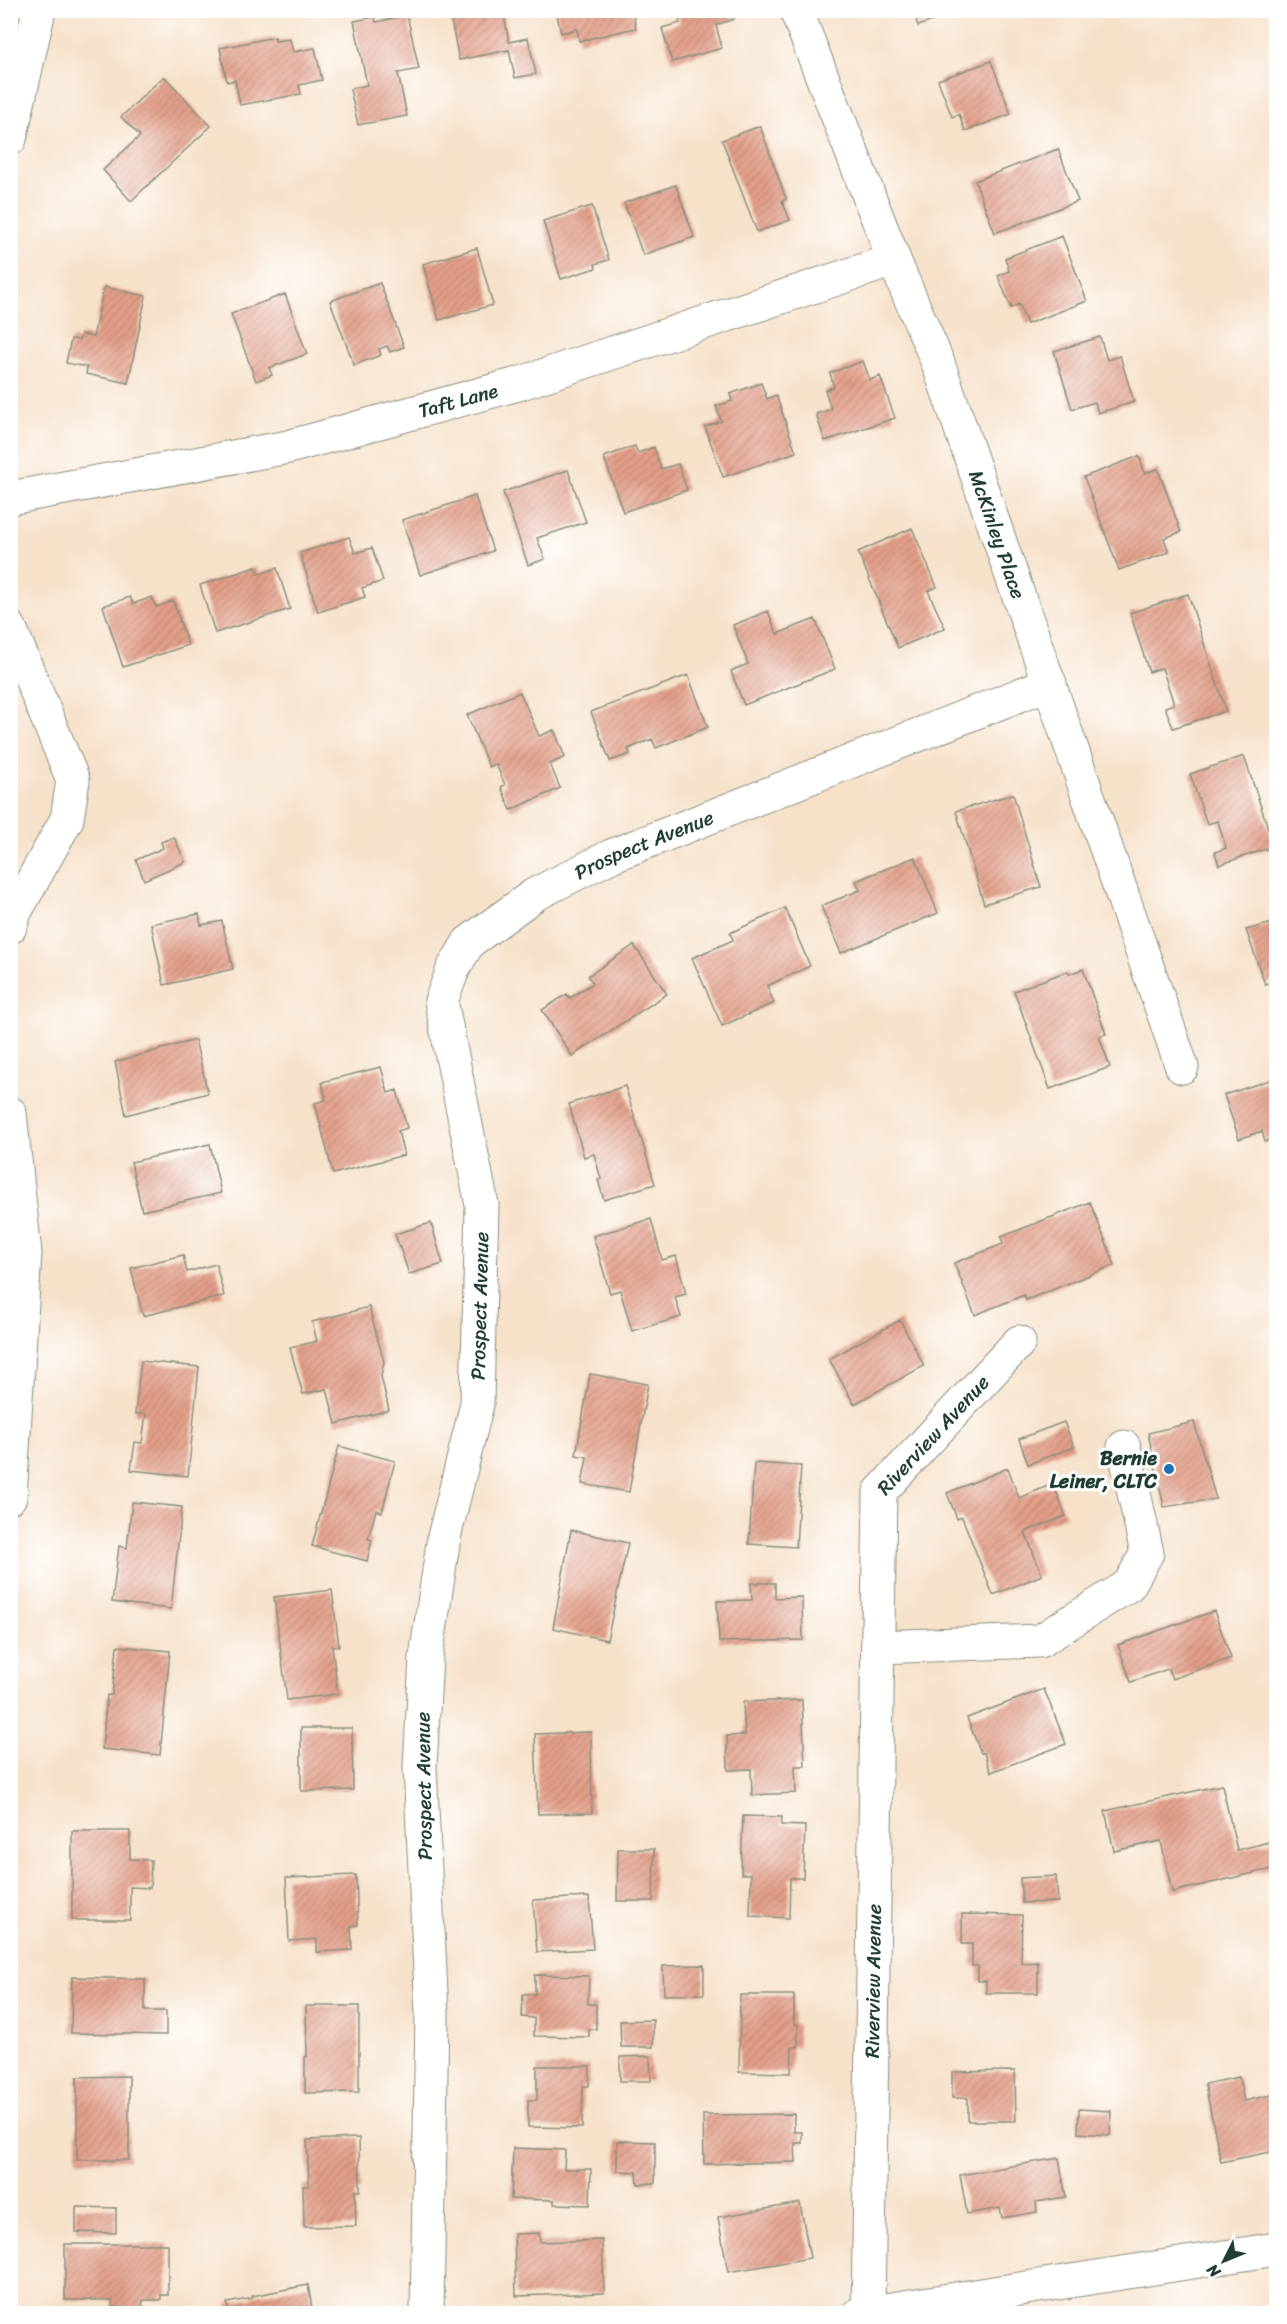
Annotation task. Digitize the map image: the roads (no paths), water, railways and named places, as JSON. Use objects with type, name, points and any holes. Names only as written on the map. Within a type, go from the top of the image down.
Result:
[{"type":"street","points":[[10,139],[39,10]]},
{"type":"street","name":"McKinley Place","points":[[796,10],[894,260],[938,363],[1182,1067]]},
{"type":"street","name":"Taft Lane","points":[[10,498],[288,447],[518,384],[894,260]]},
{"type":"street","points":[[10,628],[73,780],[67,819],[15,912],[10,927]]},
{"type":"street","name":"Prospect Avenue","points":[[427,2313],[432,2013],[420,1767],[426,1657],[444,1537],[477,1404],[482,1205],[441,1001],[454,967],[469,942],[534,895],[611,856],[1050,683]]},
{"type":"street","points":[[10,1113],[25,1253],[10,1497]]},
{"type":"street","name":"Riverview Avenue","points":[[865,2313],[880,1492],[1019,1342]]},
{"type":"street","points":[[878,1647],[1040,1641],[1129,1585],[1147,1553],[1124,1446]]},
{"type":"street","points":[[865,2313],[1276,2249]]},
{"type":"place","name":"Bernie Leiner, CLTC","points":[[1169,1469]]}]
